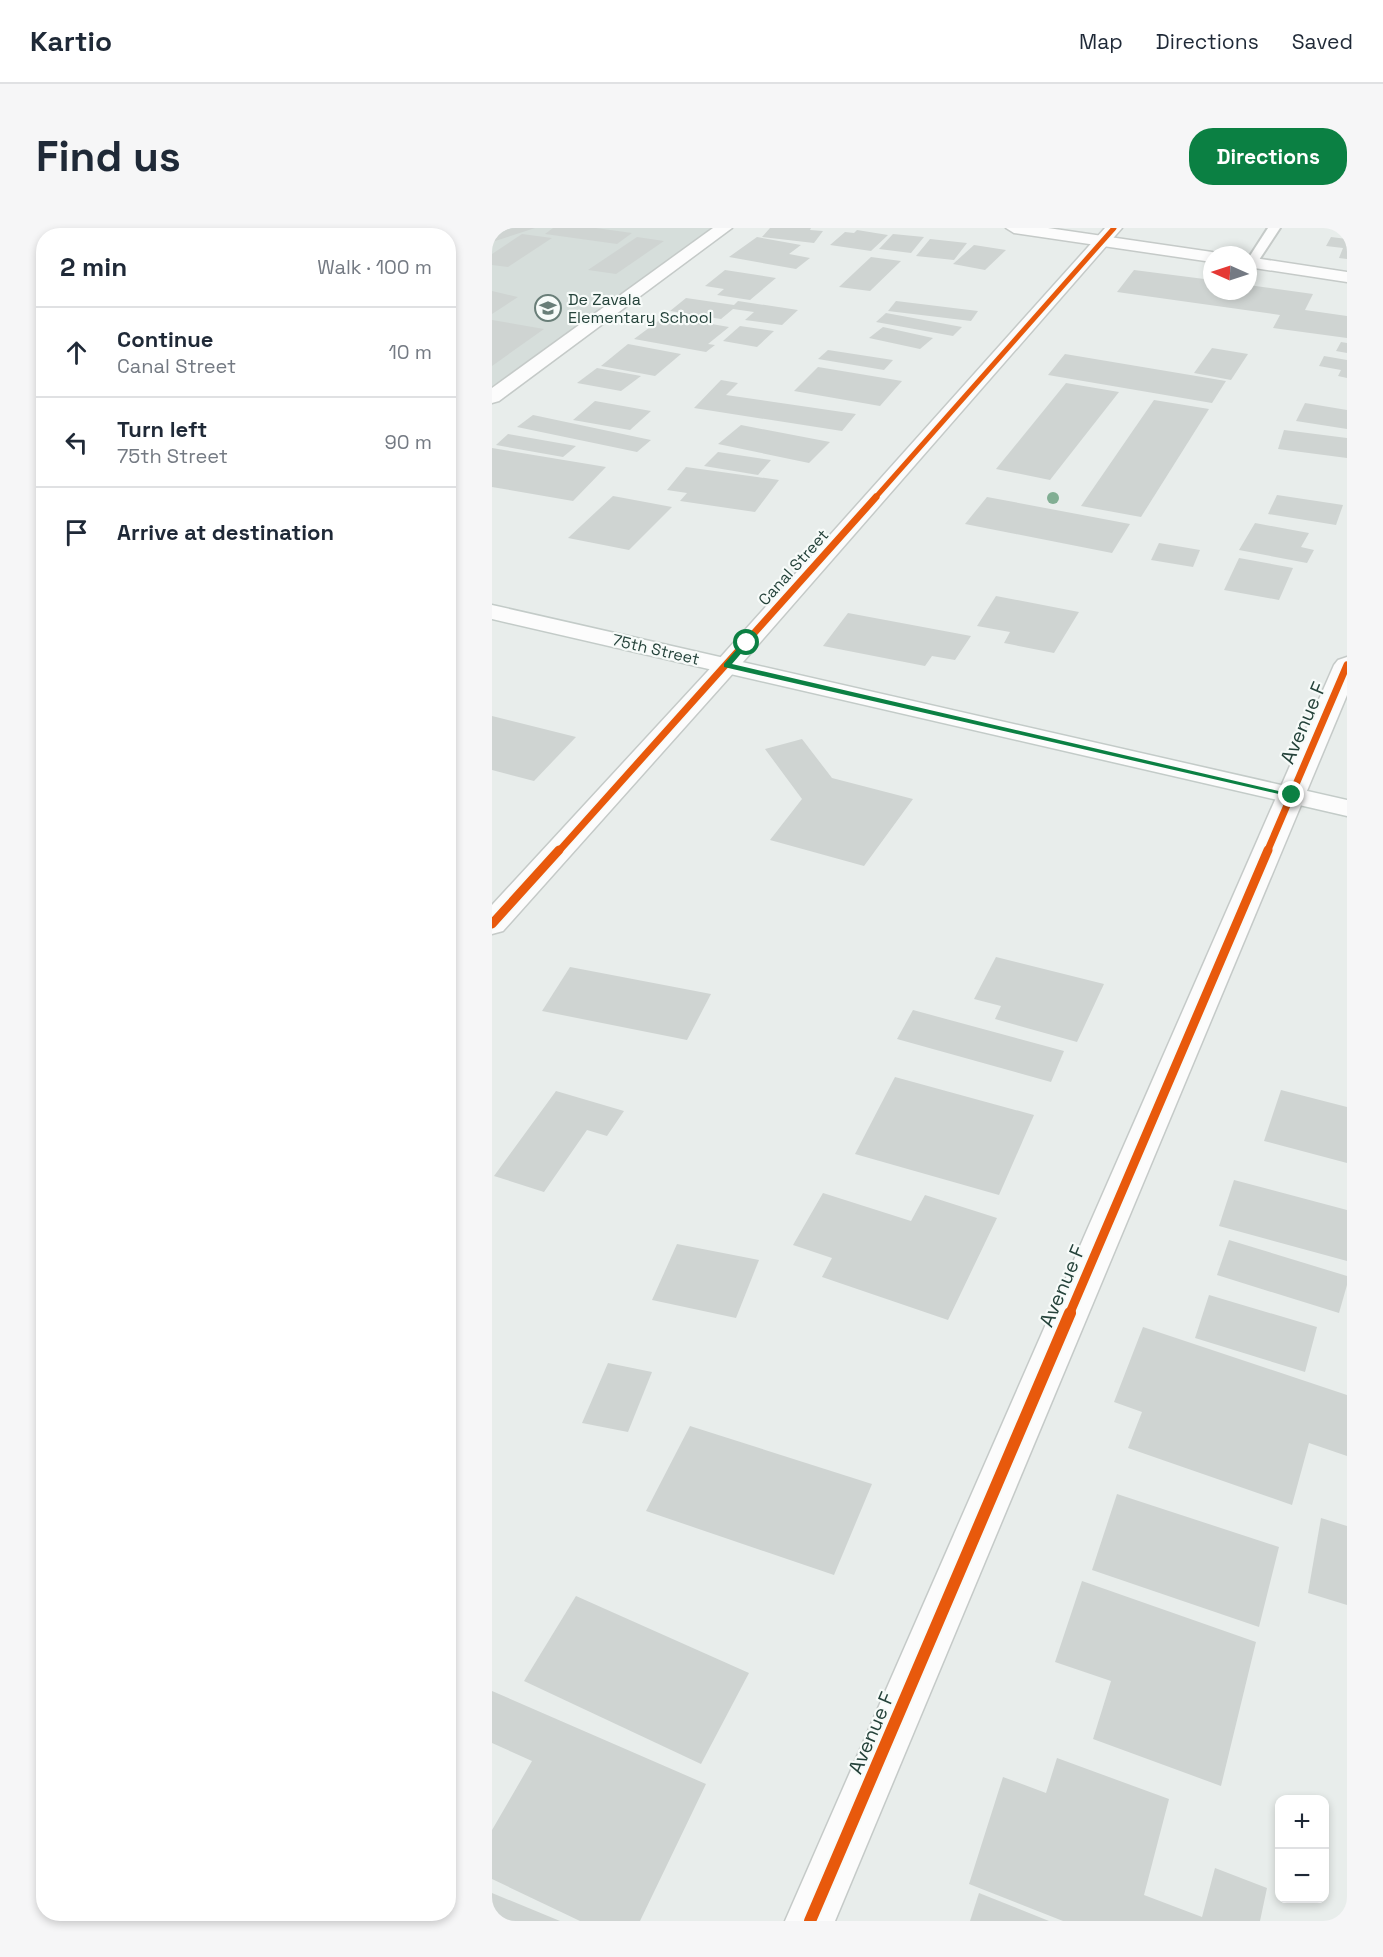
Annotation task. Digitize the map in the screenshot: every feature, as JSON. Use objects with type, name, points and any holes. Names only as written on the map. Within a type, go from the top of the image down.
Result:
[{"type":"street","points":[[492,397],[724,228]]},
{"type":"street","points":[[1014,228],[1108,234],[1203,255]]},
{"type":"street","name":"Canal Street","points":[[492,924],[727,665],[1108,234]]},
{"type":"street","points":[[1257,264],[1347,277]]},
{"type":"street","name":"75th Street","points":[[492,612],[1347,808]]},
{"type":"street","name":"Avenue F","points":[[810,1921],[1347,664]]},
{"type":"lane","points":[[1257,253],[1274,228]]},
{"type":"shaded area","name":"De Zavala Elementary School","points":[[492,228],[715,228],[492,388]]},
{"type":"building","points":[[492,228],[535,228],[492,242]]},
{"type":"building","points":[[553,228],[596,228],[632,233],[617,244],[545,234]]},
{"type":"building","points":[[770,228],[811,228],[810,230],[823,231],[814,243],[762,237]]},
{"type":"building","points":[[857,230],[888,235],[871,251],[830,245],[845,232],[854,233]]},
{"type":"building","points":[[522,234],[552,238],[508,267],[492,265],[492,254]]},
{"type":"building","points":[[893,234],[924,237],[911,253],[879,249]]},
{"type":"building","points":[[637,237],[664,241],[616,274],[588,270]]},
{"type":"building","points":[[757,237],[801,245],[789,254],[810,258],[796,269],[729,257]]},
{"type":"building","points":[[1331,237],[1347,239],[1347,259],[1339,258],[1343,248],[1326,246]]},
{"type":"building","points":[[930,239],[967,243],[954,260],[916,256]]},
{"type":"building","points":[[974,245],[1006,250],[985,270],[953,264]]},
{"type":"building","points":[[871,257],[901,261],[870,291],[839,287]]},
{"type":"building","points":[[725,270],[776,278],[750,300],[717,295],[724,289],[705,286]]},
{"type":"building","points":[[1134,270],[1203,279],[1203,300],[1257,300],[1257,286],[1313,294],[1305,310],[1347,316],[1347,338],[1273,328],[1280,315],[1117,292]]},
{"type":"building","points":[[492,291],[518,297],[492,314]]},
{"type":"building","points":[[686,298],[734,305],[738,301],[798,310],[782,325],[745,320],[754,312],[733,309],[721,319],[670,311]]},
{"type":"building","points":[[896,301],[978,311],[971,321],[888,311]]},
{"type":"building","points":[[886,313],[962,327],[953,336],[876,322]]},
{"type":"building","points":[[665,316],[729,327],[708,344],[715,345],[706,352],[634,339]]},
{"type":"building","points":[[492,320],[544,329],[492,366]]},
{"type":"building","points":[[740,326],[774,331],[757,347],[723,341]]},
{"type":"building","points":[[883,327],[933,338],[920,349],[869,338]]},
{"type":"building","points":[[1341,342],[1347,343],[1347,353],[1336,351]]},
{"type":"building","points":[[628,344],[681,354],[655,376],[601,366]]},
{"type":"building","points":[[1212,348],[1248,354],[1231,380],[1194,373]]},
{"type":"building","points":[[828,350],[893,360],[884,370],[818,359]]},
{"type":"building","points":[[1065,354],[1226,381],[1212,403],[1048,375]]},
{"type":"building","points":[[1324,356],[1347,360],[1347,378],[1338,376],[1341,370],[1319,366]]},
{"type":"building","points":[[818,367],[902,381],[880,406],[794,391]]},
{"type":"building","points":[[597,368],[641,376],[621,391],[577,383]]},
{"type":"building","points":[[721,380],[738,383],[726,395],[856,414],[842,431],[694,408]]},
{"type":"building","points":[[1066,383],[1119,392],[1050,480],[996,469]]},
{"type":"building","points":[[1154,400],[1209,409],[1141,517],[1081,506]]},
{"type":"building","points":[[595,401],[651,411],[630,430],[573,420]]},
{"type":"building","points":[[1305,403],[1347,410],[1347,429],[1296,421]]},
{"type":"building","points":[[533,415],[651,440],[637,452],[517,427]]},
{"type":"building","points":[[741,425],[830,442],[809,463],[718,444]]},
{"type":"building","points":[[1284,430],[1347,438],[1347,458],[1278,449]]},
{"type":"building","points":[[508,434],[576,446],[563,457],[496,445]]},
{"type":"building","points":[[492,448],[606,467],[573,501],[492,487]]},
{"type":"building","points":[[718,452],[771,460],[758,475],[704,466]]},
{"type":"building","points":[[686,467],[779,480],[755,512],[680,501],[687,493],[667,490]]},
{"type":"building","points":[[1277,495],[1343,505],[1336,525],[1268,514]]},
{"type":"building","points":[[613,496],[672,507],[629,550],[568,538]]},
{"type":"building","points":[[987,497],[1130,524],[1112,553],[965,524]]},
{"type":"building","points":[[1255,523],[1309,533],[1301,547],[1314,550],[1307,563],[1239,550]]},
{"type":"building","points":[[1159,543],[1200,550],[1193,567],[1151,560]]},
{"type":"building","points":[[1239,558],[1293,568],[1279,600],[1224,590]]},
{"type":"building","points":[[996,596],[1079,612],[1054,653],[1004,643],[1010,632],[977,626]]},
{"type":"building","points":[[848,613],[971,636],[955,660],[932,656],[925,666],[823,646]]},
{"type":"building","points":[[492,716],[576,737],[534,781],[492,770]]},
{"type":"building","points":[[802,739],[832,778],[913,799],[864,866],[770,840],[802,799],[765,749]]},
{"type":"building","points":[[996,957],[1104,984],[1077,1042],[995,1019],[1001,1006],[974,999]]},
{"type":"building","points":[[570,967],[711,994],[687,1040],[542,1011]]},
{"type":"building","points":[[913,1010],[1064,1051],[1051,1082],[897,1039]]},
{"type":"building","points":[[895,1077],[1034,1115],[999,1195],[855,1154]]},
{"type":"building","points":[[1281,1090],[1347,1107],[1347,1163],[1264,1141]]},
{"type":"building","points":[[556,1091],[624,1111],[607,1136],[587,1130],[544,1192],[494,1176]]},
{"type":"building","points":[[1234,1180],[1347,1210],[1347,1261],[1219,1226]]},
{"type":"building","points":[[823,1193],[911,1221],[925,1195],[997,1218],[948,1320],[822,1277],[832,1258],[793,1245]]},
{"type":"building","points":[[1229,1240],[1347,1276],[1347,1285],[1339,1313],[1217,1275]]},
{"type":"building","points":[[677,1244],[759,1260],[736,1318],[652,1300]]},
{"type":"building","points":[[1209,1295],[1317,1327],[1305,1372],[1195,1338]]},
{"type":"building","points":[[1143,1327],[1347,1395],[1347,1456],[1309,1443],[1292,1505],[1128,1448],[1142,1412],[1114,1402]]},
{"type":"building","points":[[608,1363],[652,1372],[628,1432],[582,1423]]},
{"type":"building","points":[[690,1426],[872,1484],[834,1575],[646,1511]]},
{"type":"building","points":[[1117,1494],[1279,1547],[1259,1627],[1092,1570]]},
{"type":"building","points":[[1321,1518],[1347,1526],[1347,1605],[1308,1593]]},
{"type":"building","points":[[1082,1581],[1256,1642],[1221,1786],[1093,1739],[1111,1681],[1055,1662]]},
{"type":"building","points":[[576,1596],[749,1673],[701,1764],[524,1681]]},
{"type":"building","points":[[492,1691],[706,1784],[640,1921],[580,1921],[492,1879],[492,1830],[532,1761],[492,1743]]},
{"type":"building","points":[[1057,1758],[1169,1799],[1144,1895],[1202,1917],[1215,1868],[1267,1888],[1260,1921],[1063,1921],[969,1884],[1003,1777],[1046,1793]]},
{"type":"building","points":[[492,1893],[560,1921],[492,1921]]},
{"type":"building","points":[[979,1893],[1049,1921],[970,1921]]},
{"type":"cycle path","points":[[492,924],[727,665],[1114,228]]},
{"type":"cycle path","points":[[810,1921],[1347,665]]},
{"type":"place","name":"De Zavala Elementary School","points":[[548,308]]},
{"type":"route","points":[[747,643],[727,665],[1292,795]]}]
